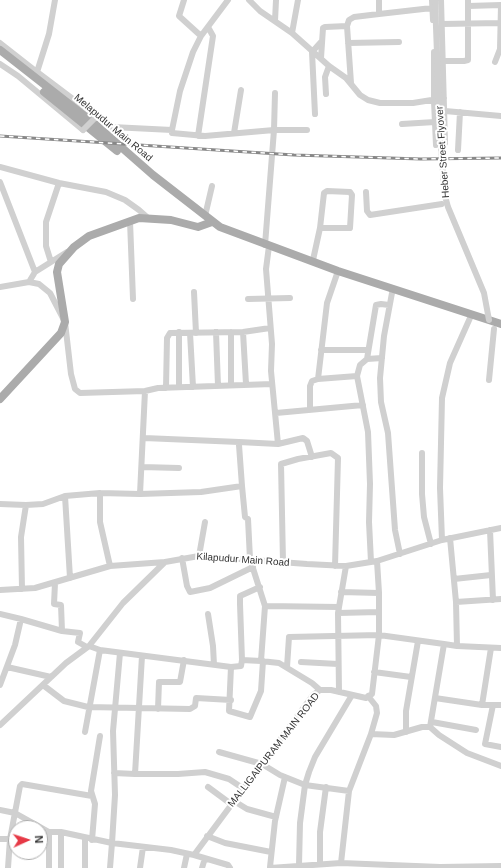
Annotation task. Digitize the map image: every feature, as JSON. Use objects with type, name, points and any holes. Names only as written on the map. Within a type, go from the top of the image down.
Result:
[{"type":"main road","name":"Melapudur Main Road","points":[[0,50],[96,125],[153,175],[212,222]]},
{"type":"main road","name":"Melapudur Main Road","points":[[0,57],[92,129],[186,208],[220,227],[267,246],[313,260],[338,271],[362,277],[372,282],[489,320],[498,326]]},
{"type":"main road","points":[[0,399],[61,333],[65,322],[57,272],[59,264],[68,252],[89,236],[139,218],[171,220],[198,227],[212,222]]},
{"type":"street","points":[[37,72],[49,34],[55,0]]},
{"type":"street","points":[[184,0],[179,16],[201,36]]},
{"type":"street","points":[[172,130],[180,91],[193,52],[201,36],[228,0]]},
{"type":"street","points":[[249,0],[260,11],[292,33],[312,52],[352,84],[360,95],[368,100],[380,103],[434,101],[444,98]]},
{"type":"street","points":[[275,21],[276,0]]},
{"type":"street","points":[[292,33],[298,0]]},
{"type":"street","points":[[379,0],[379,14]]},
{"type":"street","points":[[432,0],[436,145]]},
{"type":"street","name":"Heber Street Flyover","points":[[435,0],[441,151],[445,196],[448,207],[484,293],[489,320]]},
{"type":"street","points":[[441,0],[445,143]]},
{"type":"street","points":[[443,61],[468,60],[468,3],[501,4],[500,49],[495,62]]},
{"type":"street","points":[[352,84],[347,26],[349,20],[354,17],[432,8]]},
{"type":"street","points":[[442,24],[500,23]]},
{"type":"street","points":[[321,58],[322,32],[325,26],[347,26]]},
{"type":"street","points":[[198,136],[213,36],[208,27]]},
{"type":"street","points":[[314,114],[312,52],[321,42]]},
{"type":"street","points":[[348,43],[399,42]]},
{"type":"street","points":[[0,43],[112,127],[172,130],[172,133],[198,136],[274,130],[307,130]]},
{"type":"street","points":[[0,64],[18,76],[83,130],[97,116]]},
{"type":"street","points":[[326,94],[325,77],[330,66]]},
{"type":"street","points":[[234,133],[241,90]]},
{"type":"street","points":[[275,93],[266,270],[272,384],[278,444]]},
{"type":"street","points":[[445,111],[501,116]]},
{"type":"street","points":[[458,150],[460,112]]},
{"type":"street","points":[[402,124],[435,122]]},
{"type":"street","points":[[0,167],[59,183],[106,192],[125,200],[140,210],[148,218]]},
{"type":"street","points":[[0,182],[35,272]]},
{"type":"street","points":[[51,262],[46,246],[46,222],[59,183]]},
{"type":"street","points":[[205,216],[212,186]]},
{"type":"street","points":[[313,260],[320,228],[325,192],[350,192],[352,195],[350,228],[320,228]]},
{"type":"street","points":[[366,192],[367,211],[370,215],[442,204]]},
{"type":"street","points":[[130,221],[133,299]]},
{"type":"street","points":[[29,282],[35,272],[68,252]]},
{"type":"street","points":[[318,379],[327,303],[338,271]]},
{"type":"street","points":[[0,287],[29,282],[38,284],[50,293],[65,322],[71,374],[75,389],[80,393],[145,391],[158,388],[179,387],[272,384]]},
{"type":"street","points":[[193,387],[194,292]]},
{"type":"street","points":[[392,293],[380,378],[381,402],[388,433],[396,530],[400,554]]},
{"type":"street","points":[[248,299],[290,298]]},
{"type":"street","points":[[339,865],[349,791],[371,734],[377,713],[376,706],[368,696],[372,694],[379,635],[379,593],[368,522],[370,484],[368,432],[357,376],[360,366],[367,359],[376,306],[381,304],[389,306]]},
{"type":"street","points":[[442,540],[440,488],[442,398],[450,363],[470,318]]},
{"type":"street","points":[[488,380],[498,326]]},
{"type":"street","points":[[166,388],[168,335],[179,332],[243,332],[270,328]]},
{"type":"street","points":[[179,332],[179,387]]},
{"type":"street","points":[[216,332],[218,386]]},
{"type":"street","points":[[231,332],[231,385]]},
{"type":"street","points":[[243,332],[246,384]]},
{"type":"street","points":[[321,350],[368,350]]},
{"type":"street","points":[[367,359],[382,358]]},
{"type":"street","points":[[310,410],[310,386],[312,381],[318,379],[357,376]]},
{"type":"street","points":[[140,494],[144,438],[145,391]]},
{"type":"street","points":[[276,413],[363,405]]},
{"type":"street","points":[[144,438],[278,444],[303,438],[307,442],[312,456]]},
{"type":"street","points":[[231,667],[230,712],[252,716],[263,684],[262,661],[264,606],[260,587],[250,559],[248,519],[245,517],[239,442]]},
{"type":"street","points":[[422,452],[422,494],[424,517],[431,544]]},
{"type":"street","points":[[283,562],[280,464],[331,453],[338,458],[335,566]]},
{"type":"street","points":[[142,467],[179,468]]},
{"type":"street","points":[[0,512],[1,504],[43,504],[65,496],[100,494],[170,494],[242,486]]},
{"type":"street","points":[[100,494],[100,522],[110,566]]},
{"type":"street","points":[[65,496],[70,578]]},
{"type":"street","points":[[22,589],[21,537],[26,505]]},
{"type":"street","points":[[199,556],[205,522]]},
{"type":"street","name":"Kilapudur Main Road","points":[[0,590],[22,589],[55,583],[110,566],[165,562],[199,556],[346,566],[374,561],[450,538],[501,528]]},
{"type":"street","points":[[490,530],[493,600]]},
{"type":"street","points":[[450,538],[456,602],[457,646]]},
{"type":"street","points":[[182,558],[187,586],[190,592],[210,588],[253,567]]},
{"type":"street","points":[[0,725],[51,677],[88,646],[123,603],[165,562]]},
{"type":"street","points":[[339,692],[338,610],[346,566]]},
{"type":"street","points":[[454,579],[491,575]]},
{"type":"street","points":[[55,583],[54,604],[61,605],[62,631]]},
{"type":"street","points":[[0,614],[62,631],[80,633],[78,642],[100,650],[231,667],[241,666],[240,596],[260,587]]},
{"type":"street","points":[[341,592],[379,593]]},
{"type":"street","points":[[456,602],[501,600]]},
{"type":"street","points":[[264,606],[379,612]]},
{"type":"street","points":[[208,614],[214,665]]},
{"type":"street","points":[[0,685],[2,672],[7,667],[21,620]]},
{"type":"street","points":[[287,667],[289,637],[379,635],[457,646],[501,648]]},
{"type":"street","points":[[406,732],[406,711],[418,641]]},
{"type":"street","points":[[444,644],[431,724],[439,735],[467,753],[501,766]]},
{"type":"street","points":[[482,705],[491,648]]},
{"type":"street","points":[[85,732],[88,707],[100,650]]},
{"type":"street","points":[[110,868],[115,795],[113,731],[120,653]]},
{"type":"street","points":[[135,774],[142,656]]},
{"type":"street","points":[[158,709],[159,682],[180,682],[184,660]]},
{"type":"street","points":[[242,660],[279,663],[320,690]]},
{"type":"street","points":[[301,662],[338,664]]},
{"type":"street","points":[[7,667],[51,677]]},
{"type":"street","points":[[374,672],[411,677]]},
{"type":"street","points":[[43,685],[64,701],[88,707],[115,709],[193,708],[195,706],[196,698],[231,700]]},
{"type":"street","name":"MALLIGAIPURAM MAIN ROAD","points":[[194,855],[206,836],[244,789],[313,695],[320,690],[339,692],[366,698],[368,696]]},
{"type":"street","points":[[303,866],[299,831],[305,785],[315,756],[352,695]]},
{"type":"street","points":[[435,698],[482,705],[501,705]]},
{"type":"street","points":[[493,705],[485,744],[501,747]]},
{"type":"street","points":[[371,734],[394,735],[431,724],[476,730]]},
{"type":"street","points":[[92,840],[95,804],[91,791],[100,736]]},
{"type":"street","points":[[218,752],[262,764],[285,777],[305,785],[349,791]]},
{"type":"street","points":[[114,773],[211,773],[229,779],[244,789]]},
{"type":"street","points":[[285,777],[276,817],[270,867],[320,864],[461,867],[501,866]]},
{"type":"street","points":[[14,820],[20,786],[24,783],[92,796]]},
{"type":"street","points":[[208,787],[247,809],[276,817]]},
{"type":"street","points":[[320,864],[320,832],[326,787]]},
{"type":"street","points":[[0,810],[15,813],[49,832],[61,832],[92,840],[171,850],[205,858],[220,865],[228,865],[230,868]]},
{"type":"street","points":[[49,832],[49,868]]},
{"type":"street","points":[[61,832],[61,868]]},
{"type":"street","points":[[206,836],[224,843],[271,852]]},
{"type":"street","points":[[85,838],[85,868]]},
{"type":"street","points":[[140,868],[143,847]]},
{"type":"street","points":[[184,868],[187,854]]},
{"type":"street","points":[[202,868],[205,858]]},
{"type":"railway","points":[[0,136],[294,155],[421,159],[501,158]]}]
